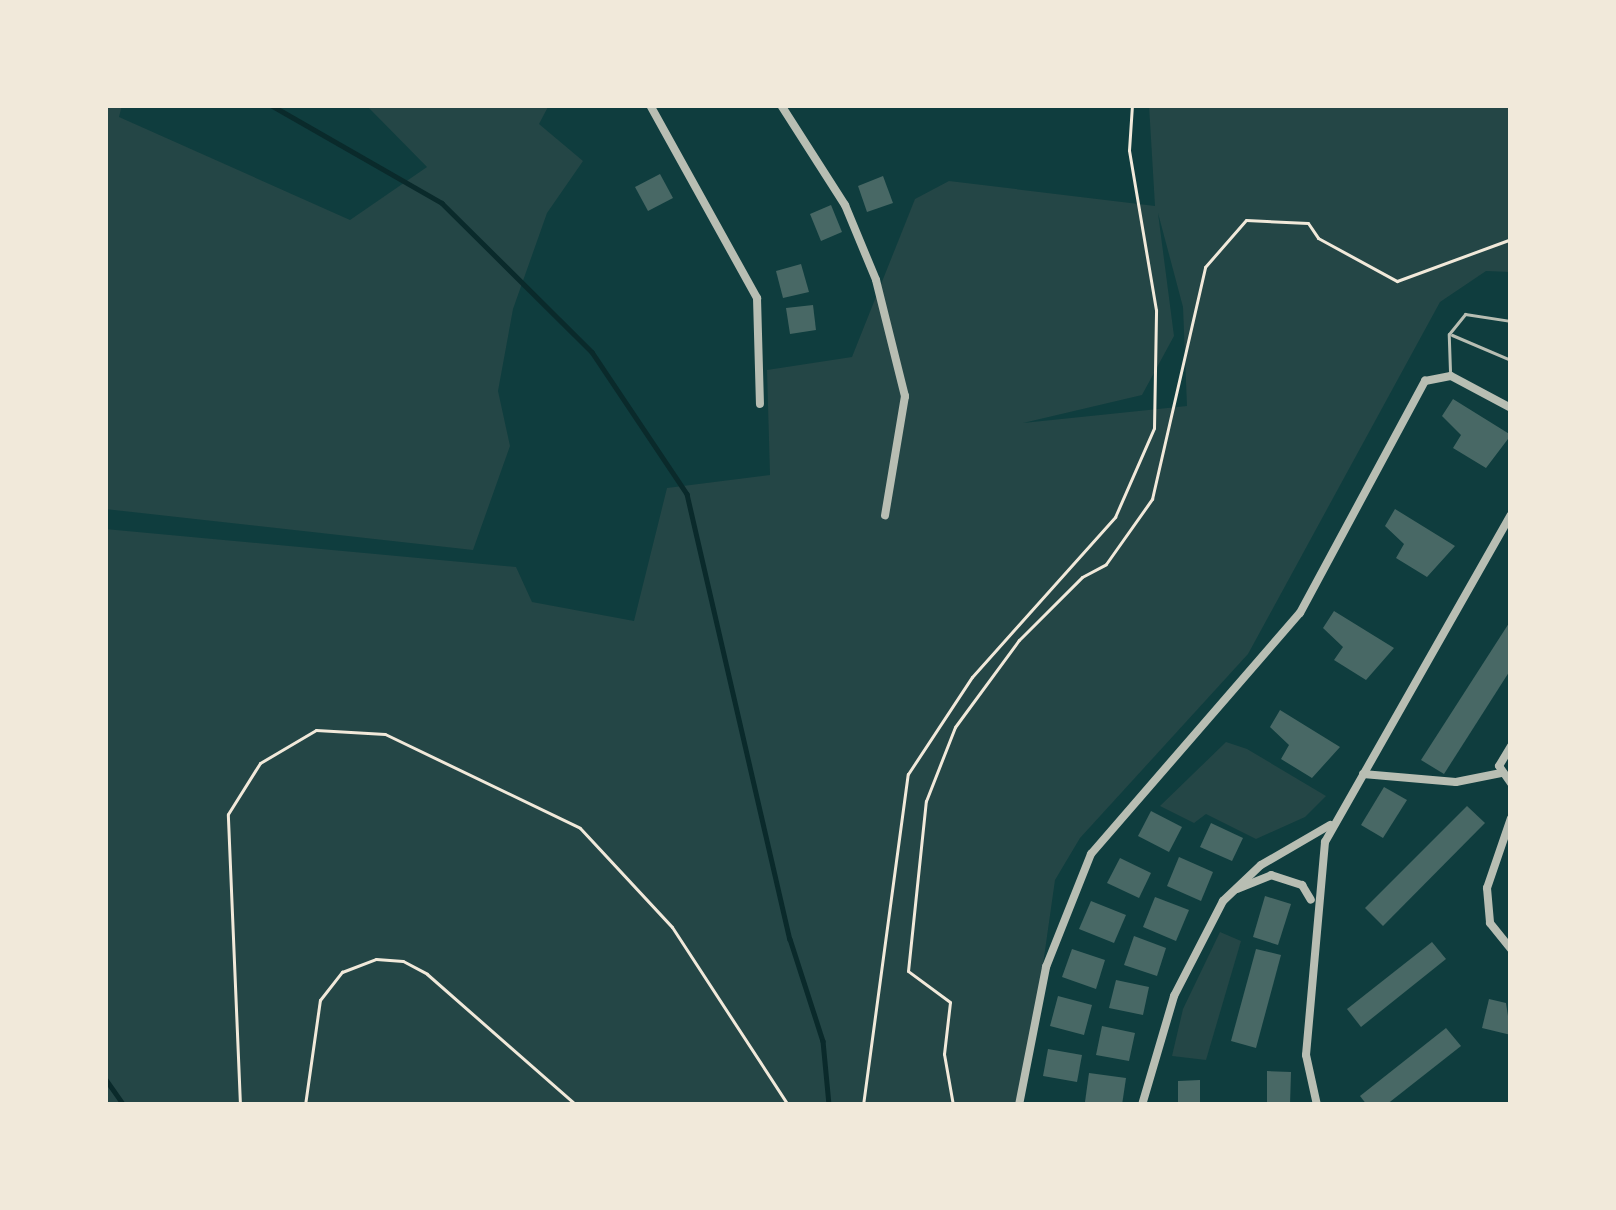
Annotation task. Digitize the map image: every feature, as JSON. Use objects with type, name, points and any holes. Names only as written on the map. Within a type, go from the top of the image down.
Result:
[{"type":"street","points":[[650,105],[757,298],[760,404]]},
{"type":"street","points":[[781,105],[845,206],[876,280],[905,396],[885,515]]},
{"type":"street","points":[[1019,1105],[1046,967],[1091,854],[1300,614],[1425,381],[1451,376],[1511,408]]},
{"type":"street","points":[[1317,1105],[1306,1054],[1314,907],[1325,842],[1511,515]]},
{"type":"street","points":[[1501,773],[1502,753],[1511,746]]},
{"type":"street","points":[[1363,774],[1456,782],[1501,773]]},
{"type":"street","points":[[1501,773],[1511,782]]},
{"type":"street","points":[[1142,1105],[1174,996],[1231,892],[1340,815]]},
{"type":"street","points":[[1511,818],[1487,905],[1490,923],[1511,949]]},
{"type":"street","points":[[1231,892],[1271,875],[1302,885],[1314,907]]},
{"type":"lane","points":[[1451,376],[1449,334],[1465,314],[1511,321]]},
{"type":"lane","points":[[1449,334],[1511,359]]},
{"type":"path","points":[[863,1105],[908,774],[972,677],[1115,518],[1154,428],[1156,310],[1129,150],[1132,105]]},
{"type":"path","points":[[952,1105],[944,1054],[950,1002],[918,986],[908,971],[926,801],[956,727],[1019,640],[1082,577],[1106,564],[1152,499],[1205,267],[1246,220],[1308,223],[1318,238],[1396,281],[1511,239]]},
{"type":"path","points":[[240,1105],[228,814],[260,763],[316,730],[386,734],[580,828],[672,927],[788,1105]]},
{"type":"path","points":[[305,1105],[320,1000],[342,971],[376,959],[403,961],[427,974],[576,1105]]},
{"type":"shaded area","points":[[105,105],[122,105],[119,117],[350,220],[427,167],[366,105],[549,105],[539,124],[583,161],[547,213],[513,309],[498,391],[510,446],[473,550],[105,509]]},
{"type":"shaded area","points":[[1149,105],[1511,105],[1511,272],[1486,271],[1440,302],[1248,654],[1080,838],[1055,880],[1023,1105],[105,1105],[105,529],[516,567],[532,602],[634,621],[667,488],[770,475],[767,370],[852,357],[915,199],[949,181],[1155,206]],"holes":[[[1158,213],[1183,307],[1187,406],[1023,423],[1142,395],[1174,336]]]},
{"type":"shaded area","points":[[1226,742],[1247,749],[1326,796],[1305,817],[1256,839],[1206,814],[1194,823],[1160,806]]},
{"type":"shaded area","points":[[1220,932],[1241,941],[1206,1060],[1172,1056],[1183,1009]]},
{"type":"building","points":[[660,174],[673,198],[648,211],[635,187]]},
{"type":"building","points":[[883,176],[893,203],[867,212],[858,186]]},
{"type":"building","points":[[831,205],[842,232],[821,241],[810,214]]},
{"type":"building","points":[[801,264],[809,292],[783,298],[776,271]]},
{"type":"building","points":[[813,305],[816,330],[790,334],[786,308]]},
{"type":"building","points":[[1453,399],[1511,435],[1486,468],[1453,448],[1461,435],[1442,416]]},
{"type":"building","points":[[1395,509],[1455,546],[1427,577],[1396,558],[1404,544],[1385,526]]},
{"type":"building","points":[[1334,611],[1394,648],[1366,680],[1334,660],[1343,647],[1323,628]]},
{"type":"building","points":[[1511,620],[1511,669],[1444,774],[1421,760]]},
{"type":"building","points":[[1280,710],[1340,747],[1312,778],[1281,759],[1289,745],[1270,727]]},
{"type":"building","points":[[1384,787],[1407,800],[1383,838],[1361,825]]},
{"type":"building","points":[[1467,806],[1485,823],[1383,926],[1365,908]]},
{"type":"building","points":[[1151,811],[1182,827],[1169,852],[1138,836]]},
{"type":"building","points":[[1211,823],[1243,838],[1232,861],[1200,847]]},
{"type":"building","points":[[1179,857],[1213,872],[1201,901],[1167,886]]},
{"type":"building","points":[[1120,858],[1151,873],[1139,898],[1107,883]]},
{"type":"building","points":[[1265,896],[1291,904],[1278,945],[1253,937]]},
{"type":"building","points":[[1155,897],[1189,910],[1176,941],[1143,927]]},
{"type":"building","points":[[1091,901],[1126,915],[1114,943],[1079,929]]},
{"type":"building","points":[[1134,936],[1166,948],[1157,976],[1124,965]]},
{"type":"building","points":[[1432,942],[1446,959],[1361,1027],[1347,1009]]},
{"type":"building","points":[[1072,949],[1105,960],[1096,989],[1062,977]]},
{"type":"building","points":[[1256,949],[1281,955],[1256,1048],[1231,1041]]},
{"type":"building","points":[[1116,980],[1149,987],[1143,1015],[1109,1008]]},
{"type":"building","points":[[1058,996],[1092,1005],[1084,1035],[1050,1026]]},
{"type":"building","points":[[1489,999],[1506,1003],[1511,1035],[1482,1028]]},
{"type":"building","points":[[1102,1026],[1135,1033],[1129,1061],[1096,1055]]},
{"type":"building","points":[[1446,1028],[1461,1046],[1386,1105],[1367,1105],[1360,1096]]},
{"type":"building","points":[[1048,1049],[1082,1055],[1077,1082],[1043,1076]]},
{"type":"building","points":[[1267,1071],[1291,1072],[1290,1105],[1267,1105]]},
{"type":"building","points":[[1089,1073],[1126,1078],[1122,1105],[1085,1102]]},
{"type":"building","points":[[1200,1080],[1200,1105],[1178,1105],[1178,1081]]},
{"type":"waterway","points":[[271,105],[442,203],[592,352],[687,494],[790,939],[823,1041],[829,1105]]},
{"type":"waterway","points":[[105,1078],[124,1105]]}]
